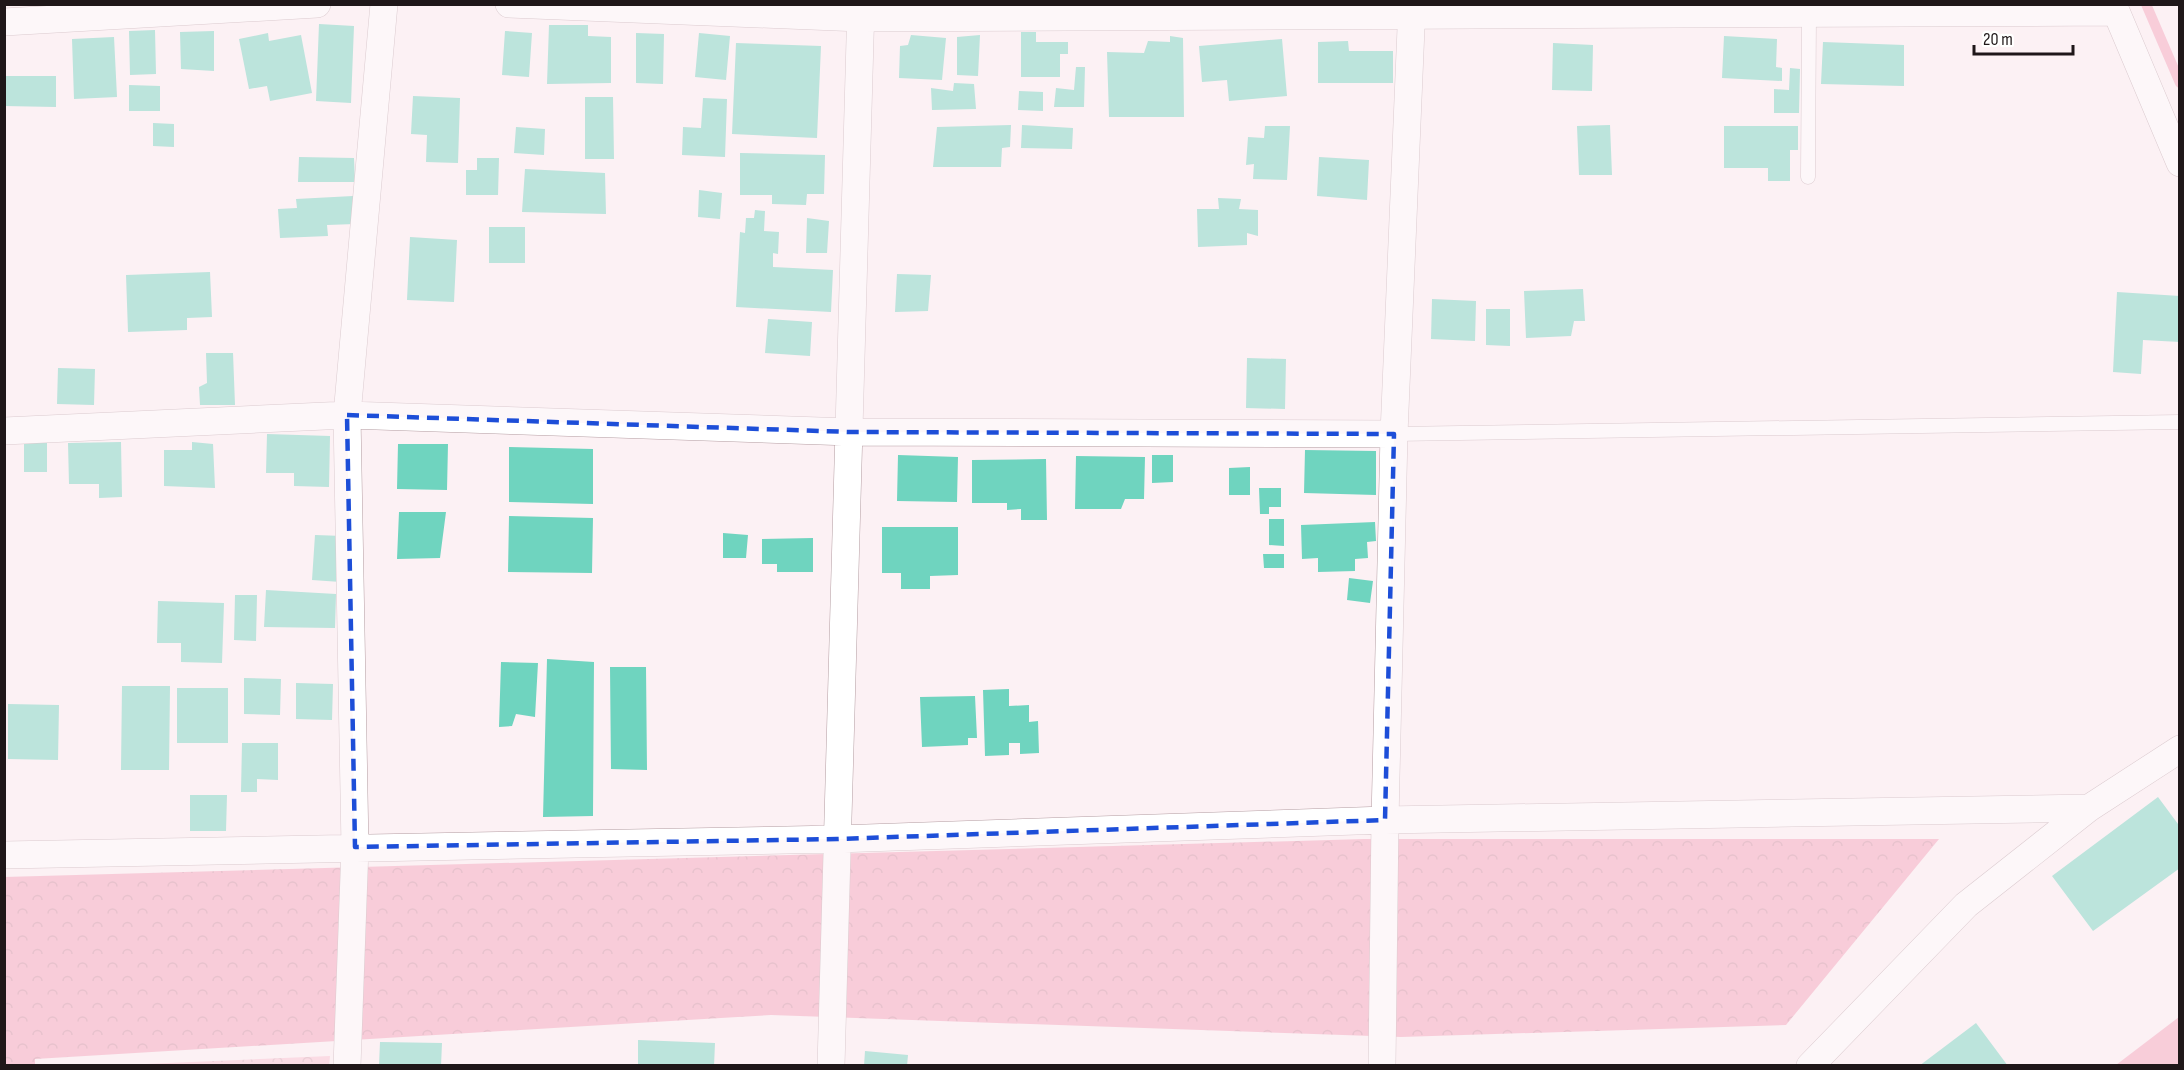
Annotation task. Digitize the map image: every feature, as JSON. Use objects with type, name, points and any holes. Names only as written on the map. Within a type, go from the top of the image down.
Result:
[{"type":"street","points":[[4,22],[317,4]]},
{"type":"street","points":[[347,1065],[355,847],[347,414],[384,4]]},
{"type":"street","points":[[509,4],[861,11],[1412,10],[1809,14],[2114,8],[2180,163]]},
{"type":"street","points":[[1382,1065],[1384,820],[1394,434],[1412,10]]},
{"type":"street","points":[[831,1065],[861,11]]},
{"type":"street","points":[[4,431],[347,414],[850,432],[1394,434]]},
{"type":"street","points":[[1810,1065],[1966,905],[2089,808],[2180,749]]},
{"type":"street","points":[[4,855],[837,839],[1384,820],[2089,808]]},
{"type":"lane","points":[[1808,177],[1809,14]]},
{"type":"lane","points":[[1394,434],[2180,422]]},
{"type":"highlighted area","points":[[347,415],[850,432],[1394,434],[1385,820],[837,839],[355,847]]},
{"type":"green space","points":[[1364,839],[1939,839],[1786,1025],[1401,1037],[771,1015],[35,1059],[35,1066],[5,1065],[4,877]]},
{"type":"green space","points":[[330,1056],[329,1066],[122,1065]]},
{"type":"shaded area","points":[[2179,1017],[2179,1065],[2116,1065]]},
{"type":"building","points":[[319,24],[354,26],[351,103],[316,101]]},
{"type":"building","points":[[549,25],[588,25],[588,36],[611,37],[611,83],[547,84]]},
{"type":"building","points":[[155,30],[156,74],[130,75],[129,31]]},
{"type":"building","points":[[214,31],[214,71],[181,69],[180,32]]},
{"type":"building","points":[[505,31],[532,33],[529,77],[502,75]]},
{"type":"building","points":[[1021,32],[1036,32],[1036,42],[1068,42],[1068,54],[1060,54],[1060,77],[1021,77]]},
{"type":"building","points":[[268,33],[269,41],[301,35],[312,93],[270,101],[267,86],[249,89],[239,39]]},
{"type":"building","points":[[636,33],[664,34],[663,84],[636,83]]},
{"type":"building","points":[[699,33],[730,36],[726,80],[695,77]]},
{"type":"building","points":[[911,35],[946,38],[942,80],[899,78],[900,46],[908,45]]},
{"type":"building","points":[[980,35],[978,76],[957,75],[957,37]]},
{"type":"building","points":[[1170,36],[1183,38],[1184,117],[1109,117],[1107,52],[1144,53],[1148,41],[1170,42]]},
{"type":"building","points":[[1724,36],[1777,39],[1776,67],[1782,68],[1782,81],[1722,78]]},
{"type":"building","points":[[114,37],[117,97],[74,99],[72,39]]},
{"type":"building","points":[[1282,39],[1287,96],[1229,101],[1227,80],[1202,82],[1199,46]]},
{"type":"building","points":[[1348,41],[1349,51],[1393,51],[1393,83],[1318,83],[1318,42]]},
{"type":"building","points":[[1823,42],[1904,45],[1904,86],[1821,84]]},
{"type":"building","points":[[736,43],[821,46],[817,138],[732,134]]},
{"type":"building","points":[[1553,43],[1593,45],[1592,91],[1552,90]]},
{"type":"building","points":[[1076,67],[1085,67],[1084,107],[1054,107],[1056,88],[1074,90]]},
{"type":"building","points":[[1790,68],[1800,69],[1799,113],[1774,113],[1774,89],[1789,90]]},
{"type":"building","points":[[4,76],[56,76],[56,107],[4,106]]},
{"type":"building","points":[[954,83],[974,84],[976,109],[932,110],[931,88],[953,91]]},
{"type":"building","points":[[129,85],[160,86],[160,111],[129,111]]},
{"type":"building","points":[[1019,91],[1043,92],[1043,111],[1018,110]]},
{"type":"building","points":[[413,96],[460,98],[458,163],[426,162],[427,135],[411,134]]},
{"type":"building","points":[[585,97],[613,97],[614,159],[585,159]]},
{"type":"building","points":[[703,98],[727,99],[725,157],[682,155],[683,127],[701,128]]},
{"type":"building","points":[[153,123],[174,124],[174,147],[153,146]]},
{"type":"building","points":[[1011,125],[1010,147],[1002,148],[1001,167],[933,167],[937,127]]},
{"type":"building","points":[[1022,125],[1073,128],[1072,149],[1021,148]]},
{"type":"building","points":[[1610,125],[1612,175],[1579,175],[1577,126]]},
{"type":"building","points":[[1265,126],[1290,126],[1287,180],[1253,179],[1254,164],[1246,165],[1248,137],[1264,138]]},
{"type":"building","points":[[1724,126],[1798,126],[1798,150],[1790,150],[1790,181],[1768,181],[1768,168],[1724,168]]},
{"type":"building","points":[[516,127],[545,129],[544,155],[514,153]]},
{"type":"building","points":[[740,153],[825,155],[824,194],[807,194],[806,205],[772,204],[772,195],[740,195]]},
{"type":"building","points":[[299,157],[354,158],[355,182],[298,182]]},
{"type":"building","points":[[1319,157],[1369,160],[1367,200],[1317,196]]},
{"type":"building","points":[[477,158],[499,158],[498,195],[466,195],[466,170],[477,170]]},
{"type":"building","points":[[525,169],[605,173],[606,214],[522,212]]},
{"type":"building","points":[[699,190],[722,193],[720,219],[698,217]]},
{"type":"building","points":[[353,196],[355,224],[327,225],[328,236],[280,238],[278,209],[297,208],[296,199]]},
{"type":"building","points":[[1218,198],[1241,199],[1239,209],[1258,210],[1258,236],[1247,233],[1247,245],[1198,247],[1197,209],[1219,209]]},
{"type":"building","points":[[755,210],[765,211],[764,231],[779,232],[778,254],[773,253],[773,267],[833,270],[831,312],[736,307],[740,232],[745,233],[746,218],[754,218]]},
{"type":"building","points":[[807,218],[829,221],[827,253],[806,253]]},
{"type":"building","points":[[489,227],[525,227],[525,263],[489,263]]},
{"type":"building","points":[[410,237],[457,240],[454,302],[407,300]]},
{"type":"building","points":[[210,272],[212,317],[187,318],[187,330],[128,332],[126,275]]},
{"type":"building","points":[[897,274],[931,275],[928,311],[895,312]]},
{"type":"building","points":[[1583,289],[1585,321],[1574,321],[1571,336],[1526,338],[1524,291]]},
{"type":"building","points":[[2117,292],[2180,296],[2180,342],[2143,340],[2141,374],[2113,372]]},
{"type":"building","points":[[1432,299],[1476,301],[1475,341],[1431,339]]},
{"type":"building","points":[[1486,309],[1510,309],[1510,346],[1486,345]]},
{"type":"building","points":[[768,319],[812,322],[810,356],[765,353]]},
{"type":"building","points":[[206,353],[233,353],[235,405],[200,405],[199,387],[207,383]]},
{"type":"building","points":[[1247,358],[1286,359],[1285,409],[1246,408]]},
{"type":"building","points":[[58,368],[95,369],[94,405],[57,404]]},
{"type":"building","points":[[267,434],[330,436],[329,487],[294,486],[294,473],[266,473]]},
{"type":"building","points":[[121,442],[122,497],[99,498],[99,484],[69,484],[68,443]]},
{"type":"building","points":[[192,442],[213,444],[215,488],[164,486],[164,450],[192,450]]},
{"type":"building","points":[[24,443],[47,443],[47,472],[24,472]]},
{"type":"building","points":[[398,444],[448,444],[447,490],[397,489]]},
{"type":"building","points":[[509,447],[593,449],[593,504],[509,502]]},
{"type":"building","points":[[1305,450],[1376,451],[1376,495],[1304,493]]},
{"type":"building","points":[[898,455],[958,457],[957,502],[897,501]]},
{"type":"building","points":[[1152,455],[1173,455],[1173,482],[1152,483]]},
{"type":"building","points":[[1076,456],[1145,457],[1144,499],[1125,499],[1121,509],[1075,509]]},
{"type":"building","points":[[1046,459],[1047,520],[1021,520],[1021,509],[1007,510],[1007,503],[972,503],[972,460]]},
{"type":"building","points":[[1250,467],[1250,495],[1229,495],[1229,468]]},
{"type":"building","points":[[1259,488],[1281,488],[1281,507],[1269,507],[1269,514],[1260,514]]},
{"type":"building","points":[[399,512],[446,512],[440,558],[397,559]]},
{"type":"building","points":[[509,516],[593,518],[592,573],[508,572]]},
{"type":"building","points":[[1269,519],[1284,519],[1284,546],[1269,545]]},
{"type":"building","points":[[1375,522],[1376,541],[1367,542],[1368,558],[1355,559],[1355,571],[1318,572],[1318,558],[1302,559],[1301,525]]},
{"type":"building","points":[[882,527],[958,527],[958,575],[930,576],[930,589],[901,589],[901,573],[882,573]]},
{"type":"building","points":[[723,533],[748,535],[746,558],[723,558]]},
{"type":"building","points":[[315,535],[343,536],[341,582],[312,580]]},
{"type":"building","points":[[813,538],[813,572],[777,572],[777,564],[762,564],[762,539]]},
{"type":"building","points":[[1263,554],[1284,554],[1284,568],[1264,568]]},
{"type":"building","points":[[1349,578],[1373,581],[1370,603],[1347,600]]},
{"type":"building","points":[[266,590],[336,594],[335,628],[264,627]]},
{"type":"building","points":[[235,595],[257,595],[256,641],[234,640]]},
{"type":"building","points":[[158,601],[224,603],[222,663],[181,662],[181,643],[157,643]]},
{"type":"building","points":[[547,659],[594,662],[593,816],[543,817]]},
{"type":"building","points":[[501,662],[538,663],[535,717],[516,714],[512,726],[499,727]]},
{"type":"building","points":[[610,667],[646,667],[647,770],[611,769]]},
{"type":"building","points":[[244,678],[281,679],[280,715],[244,714]]},
{"type":"building","points":[[296,683],[333,684],[332,720],[296,719]]},
{"type":"building","points":[[122,686],[170,686],[169,770],[121,770]]},
{"type":"building","points":[[177,688],[228,688],[228,743],[177,743]]},
{"type":"building","points":[[1009,689],[1009,706],[1029,705],[1029,722],[1038,721],[1039,753],[1020,754],[1020,743],[1009,743],[1009,755],[985,756],[983,690]]},
{"type":"building","points":[[975,696],[977,738],[968,738],[968,745],[922,747],[920,697]]},
{"type":"building","points":[[8,704],[59,705],[58,760],[8,759]]},
{"type":"building","points":[[242,743],[278,743],[278,780],[257,779],[257,792],[241,792]]},
{"type":"building","points":[[190,795],[227,795],[226,831],[190,831]]},
{"type":"building","points":[[2158,797],[2178,824],[2180,823],[2180,868],[2093,931],[2052,876]]},
{"type":"building","points":[[1976,1023],[2008,1066],[1919,1066]]},
{"type":"building","points":[[638,1040],[715,1043],[714,1066],[638,1066]]},
{"type":"building","points":[[380,1042],[442,1043],[441,1066],[379,1066]]},
{"type":"building","points":[[865,1051],[908,1055],[907,1066],[864,1066]]},
{"type":"waterway","points":[[2146,4],[2180,83]]}]
